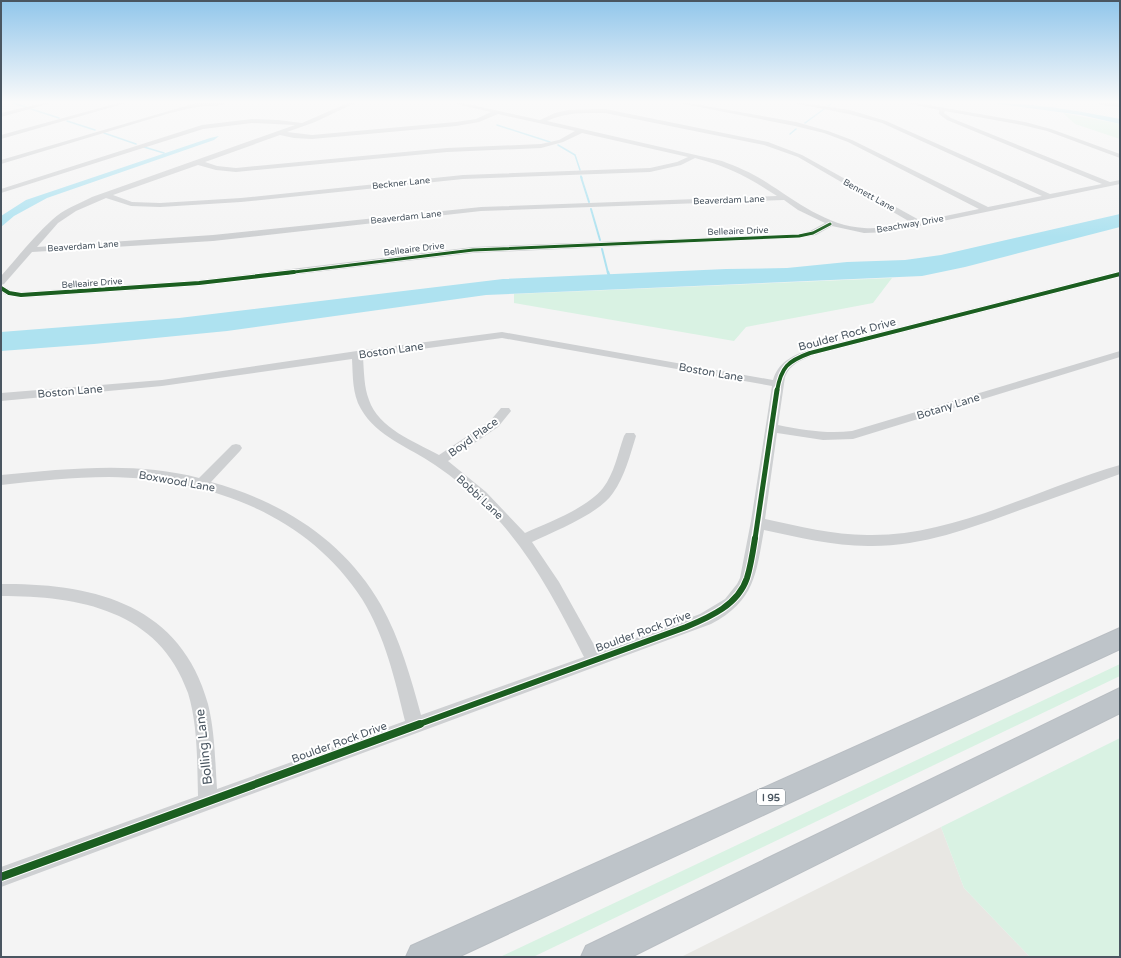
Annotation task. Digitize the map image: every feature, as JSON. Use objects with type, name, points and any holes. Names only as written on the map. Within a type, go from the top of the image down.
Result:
[{"type":"highway","name":"I 95","points":[[422,957],[1120,638]]},
{"type":"highway","points":[[597,957],[1120,700]]},
{"type":"street","points":[[1,162],[49,148]]},
{"type":"street","points":[[1,191],[137,148]]},
{"type":"street","points":[[1,282],[51,224],[61,216],[82,204],[238,148]]},
{"type":"street","points":[[197,162],[216,168],[231,170],[439,151],[504,148]]},
{"type":"street","name":"Beachway Drive","points":[[659,148],[737,168],[813,216],[830,224],[852,230],[875,232],[1120,182]]},
{"type":"street","name":"Bennett Lane","points":[[778,148],[800,156],[920,224]]},
{"type":"street","points":[[863,148],[987,210]]},
{"type":"street","points":[[941,148],[1050,197]]},
{"type":"street","points":[[1020,148],[1109,184]]},
{"type":"street","points":[[1096,148],[1120,156]]},
{"type":"street","name":"Beckner Lane","points":[[106,195],[127,203],[140,205],[199,203],[463,177],[650,170],[679,164],[695,156]]},
{"type":"street","name":"Beaverdam Lane","points":[[28,250],[213,238],[481,210],[785,198]]},
{"type":"street","name":"Belleaire Drive","points":[[1,288],[9,293],[27,295],[167,286],[473,250],[799,236],[813,233],[830,224]]},
{"type":"street","name":"Boulder Rock Drive","points":[[1,877],[703,621],[722,611],[733,602],[741,592],[747,578],[778,384],[780,376],[785,368],[792,362],[802,356],[1120,274]]},
{"type":"street","name":"Boston Lane","points":[[1,397],[162,384],[476,337],[512,336],[778,384]]},
{"type":"street","name":"Bobbi Lane","points":[[357,354],[363,399],[370,414],[386,429],[439,461],[480,494],[523,540],[558,592],[594,660]]},
{"type":"street","name":"Botany Lane","points":[[772,428],[821,437],[841,437],[853,435],[1120,354]]},
{"type":"street","name":"Boyd Place","points":[[439,461],[494,424],[505,411]]},
{"type":"street","points":[[523,540],[586,509],[601,499],[608,491],[614,479],[630,436]]},
{"type":"street","points":[[202,483],[236,448]]},
{"type":"street","points":[[757,523],[844,540],[880,541],[920,537],[958,527],[1120,469]]},
{"type":"street","name":"Boxwood Lane","points":[[1,480],[72,473],[114,472],[164,476],[202,483],[248,498],[287,518],[316,539],[349,571],[368,596],[388,635],[400,668],[415,725]]},
{"type":"street","name":"Bolling Lane","points":[[1,590],[47,590],[91,597],[130,612],[159,634],[176,654],[190,677],[196,693],[204,729],[208,801]]},
{"type":"shaded area","points":[[941,827],[964,888],[1030,957],[681,957]]},
{"type":"green space","points":[[892,278],[873,303],[746,327],[734,341],[514,303],[514,294]]},
{"type":"green space","points":[[1120,664],[1120,676],[533,957],[500,957]]},
{"type":"green space","points":[[1120,738],[1120,957],[1030,957],[964,888],[941,827]]},
{"type":"water","points":[[181,148],[192,148],[47,198],[14,216],[1,227],[1,216],[26,200]]},
{"type":"water","points":[[1120,214],[1120,227],[965,267],[922,276],[486,295],[227,331],[94,344],[1,351],[1,332],[179,318],[503,279],[726,269],[787,268],[847,262],[905,260],[941,255]]},
{"type":"waterway","points":[[146,148],[164,153]]},
{"type":"waterway","points":[[563,148],[575,155],[580,170]]},
{"type":"waterway","points":[[581,177],[589,202]]},
{"type":"waterway","points":[[591,209],[600,240]]},
{"type":"waterway","points":[[602,249],[608,273]]},
{"type":"cycle path","points":[[1,288],[9,293],[21,295],[199,283],[473,250],[799,236],[813,233],[830,224]]},
{"type":"cycle path","points":[[1,877],[705,619],[730,603],[743,588],[747,578],[755,541],[778,384],[782,371],[787,365],[810,353],[1120,274]]}]
